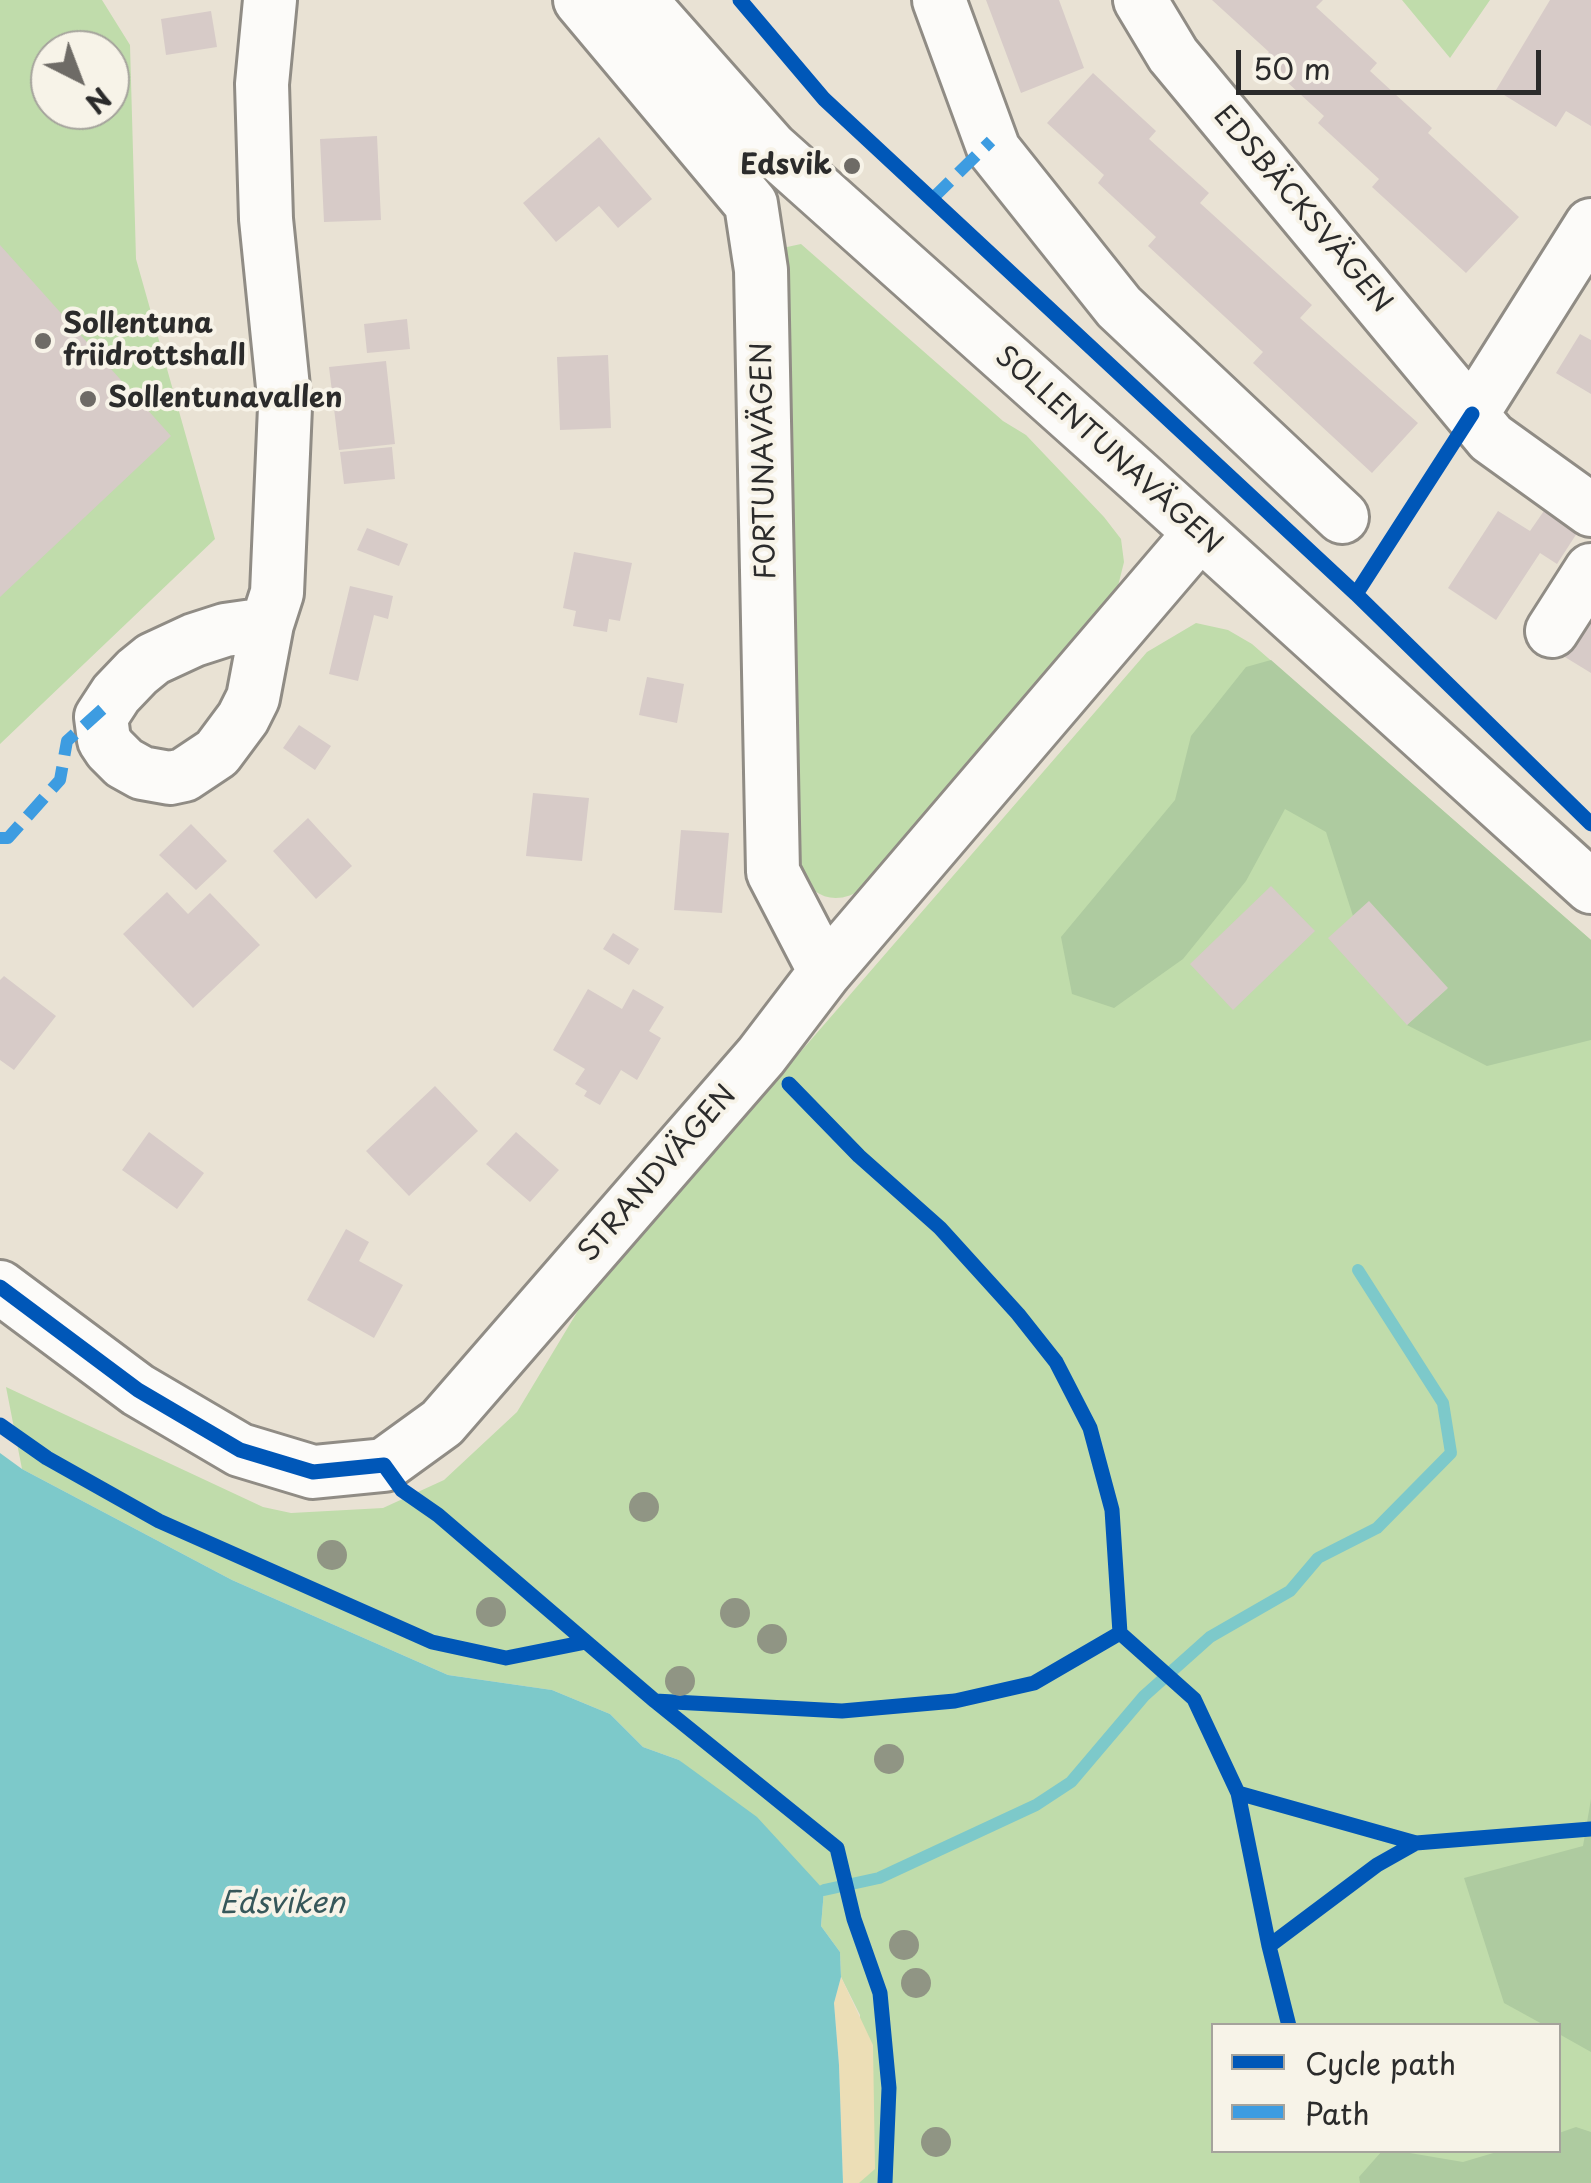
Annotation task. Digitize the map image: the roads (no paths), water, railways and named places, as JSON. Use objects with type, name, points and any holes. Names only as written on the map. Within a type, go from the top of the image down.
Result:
[{"type":"street","points":[[266,624],[277,594],[285,407],[266,220],[262,84],[270,0]]},
{"type":"street","name":"FORTUNAVÄGEN","points":[[580,0],[751,204],[761,270],[773,872],[825,972]]},
{"type":"street","name":"SOLLENTUNAVÄGEN","points":[[640,0],[771,148],[1591,887]]},
{"type":"street","points":[[938,0],[994,150],[1119,307],[1342,517]]},
{"type":"street","name":"EDSBÄCKSVÄGEN","points":[[1140,0],[1173,56],[1490,438],[1591,510]]},
{"type":"street","points":[[1472,414],[1591,225]]},
{"type":"street","name":"STRANDVÄGEN","points":[[0,1287],[138,1390],[240,1450],[313,1472],[384,1464],[442,1422],[761,1056],[825,972],[1200,533]]},
{"type":"street","points":[[1552,631],[1591,570]]},
{"type":"water","name":"Edsviken","points":[[0,1453],[22,1469],[232,1580],[448,1675],[552,1690],[610,1714],[643,1747],[679,1760],[757,1817],[824,1890],[821,1926],[840,1952],[841,1977],[834,2003],[843,2183],[0,2183]]},
{"type":"waterway","points":[[824,1890],[879,1878],[1036,1805],[1071,1782],[1144,1696],[1210,1637],[1290,1591],[1318,1558],[1377,1528],[1451,1453],[1443,1403],[1358,1270]]},
{"type":"place","name":"Edsvik","points":[[852,166]]},
{"type":"place","name":"Sollentuna friidrottshall","points":[[43,341]]},
{"type":"place","name":"Sollentunavallen","points":[[88,399]]}]
